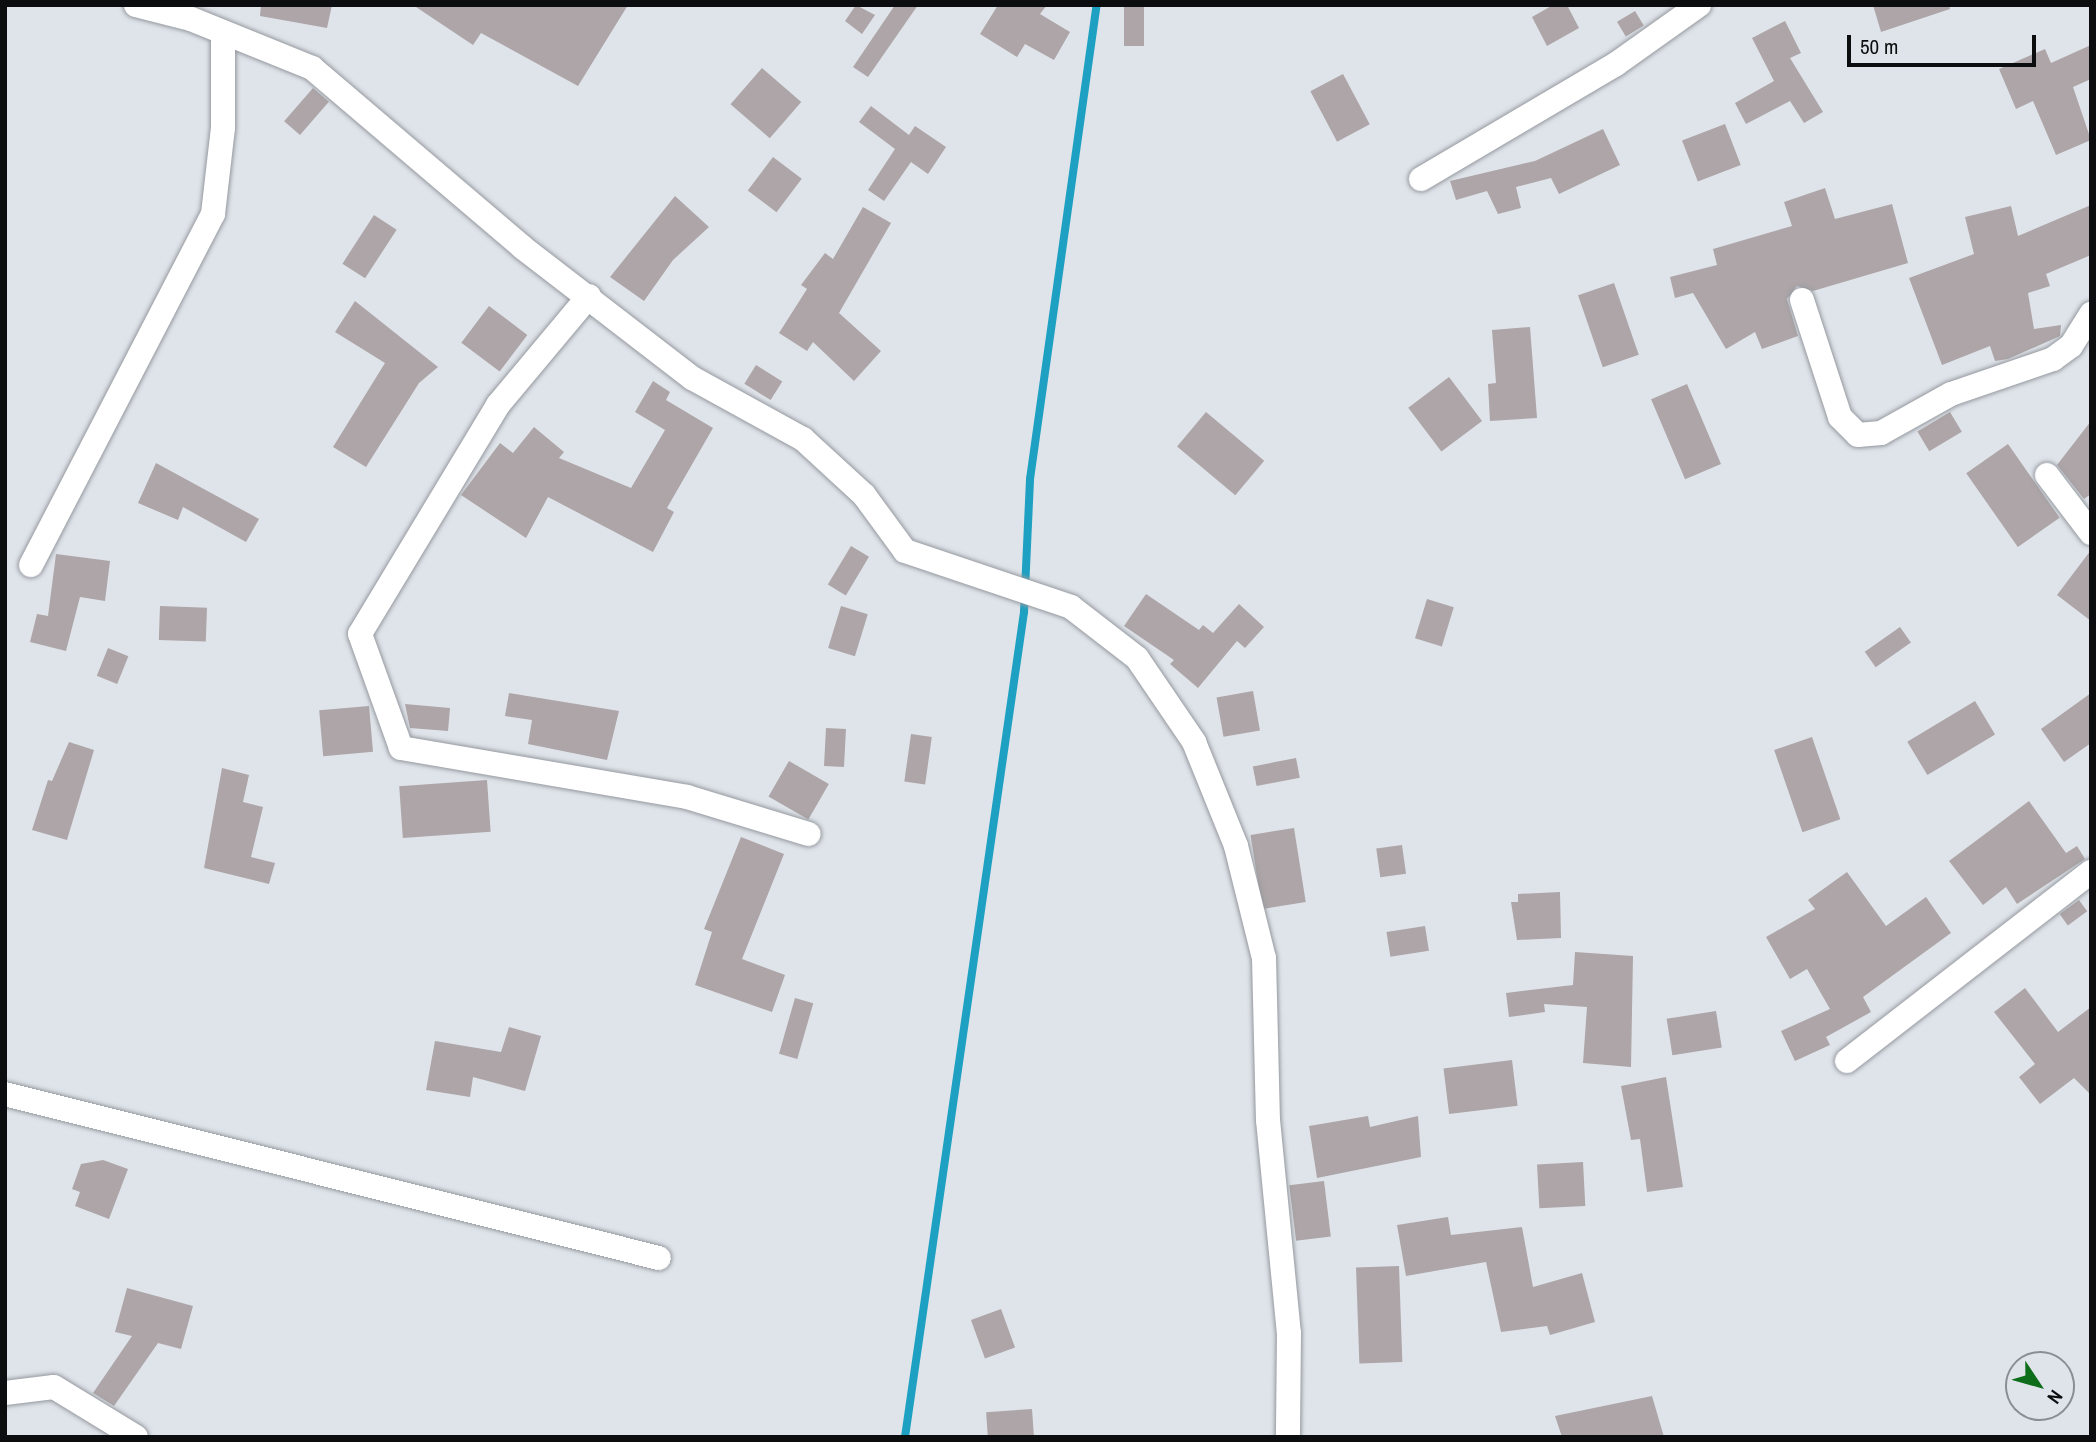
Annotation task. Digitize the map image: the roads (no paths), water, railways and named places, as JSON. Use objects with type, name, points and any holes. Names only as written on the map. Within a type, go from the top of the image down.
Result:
[{"type":"street","points":[[136,5],[223,33],[312,68],[522,247],[692,378],[803,439],[864,495],[905,551],[1071,607],[1137,658],[1194,742],[1236,846],[1264,958],[1268,1120],[1289,1334],[1288,1437]]},
{"type":"street","points":[[1420,179],[1616,64],[1699,5]]},
{"type":"street","points":[[31,565],[214,214],[223,128],[223,33]]},
{"type":"street","points":[[589,296],[498,405],[360,634],[401,748],[687,797],[809,834]]},
{"type":"street","points":[[1802,300],[1840,417],[1858,435],[1881,433],[1951,394],[2053,359],[2071,346],[2091,314]]},
{"type":"street","points":[[2047,475],[2091,533]]},
{"type":"street","points":[[1847,1061],[2091,872]]},
{"type":"street","points":[[5,1094],[659,1258]]},
{"type":"street","points":[[5,1393],[54,1387],[136,1437]]},
{"type":"waterway","points":[[905,1437],[1024,612],[1030,479],[1097,5]]}]
